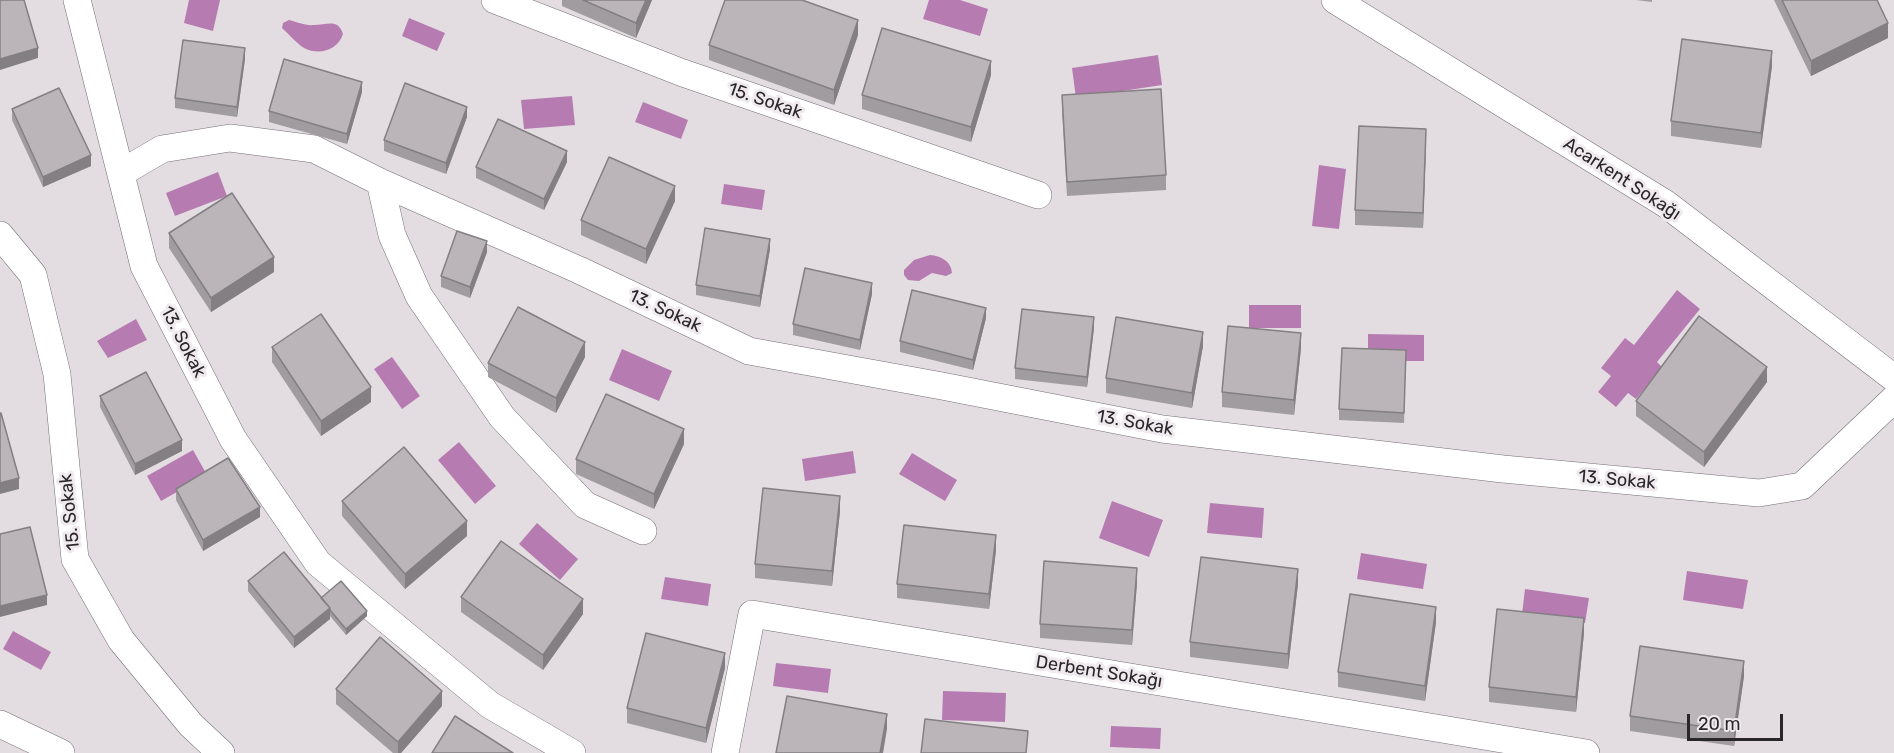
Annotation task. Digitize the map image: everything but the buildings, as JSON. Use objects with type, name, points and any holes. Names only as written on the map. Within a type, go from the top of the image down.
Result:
[{"type":"street","name":"13. Sokak","points":[[77,0],[144,266],[233,439],[318,563],[490,705],[572,753]]},
{"type":"street","name":"15. Sokak","points":[[495,0],[683,73],[1038,195]]},
{"type":"street","name":"Acarkent Sokağı","points":[[1335,0],[1666,204],[1894,378]]},
{"type":"street","name":"13. Sokak","points":[[121,173],[162,148],[230,138],[314,149],[380,182],[579,270],[749,351],[1162,429],[1503,469],[1759,493],[1802,486],[1894,399]]},
{"type":"street","points":[[380,182],[393,235],[419,296],[502,417],[585,505],[643,531]]},
{"type":"street","name":"15. Sokak","points":[[0,235],[33,276],[57,374],[75,559],[121,640],[191,725],[221,753]]},
{"type":"street","name":"Derbent Sokağı","points":[[725,753],[752,614],[1586,753]]},
{"type":"street","points":[[0,724],[62,753]]},
{"type":"shaded area","points":[[189,0],[220,0],[213,31],[184,23]]},
{"type":"shaded area","points":[[929,0],[960,0],[988,9],[980,36],[923,19]]},
{"type":"shaded area","points":[[409,18],[445,33],[437,51],[402,36]]},
{"type":"shaded area","points":[[289,20],[308,25],[335,24],[343,34],[341,40],[332,48],[322,51],[310,50],[301,46],[282,28],[283,23]]},
{"type":"shaded area","points":[[1158,55],[1162,85],[1076,98],[1072,68]]},
{"type":"shaded area","points":[[572,96],[575,125],[524,129],[521,100]]},
{"type":"shaded area","points":[[643,102],[688,120],[681,139],[635,122]]},
{"type":"shaded area","points":[[1319,165],[1346,169],[1339,229],[1312,226]]},
{"type":"shaded area","points":[[218,172],[227,196],[175,216],[166,193]]},
{"type":"shaded area","points":[[724,184],[765,190],[762,210],[721,204]]},
{"type":"shaded area","points":[[930,255],[945,260],[950,265],[952,273],[946,276],[932,273],[919,281],[908,280],[904,275],[904,270],[914,260]]},
{"type":"shaded area","points":[[1677,290],[1700,309],[1657,362],[1662,367],[1636,399],[1628,393],[1616,407],[1598,392],[1611,376],[1601,368],[1625,338],[1634,345]]},
{"type":"shaded area","points":[[1249,305],[1301,305],[1301,328],[1249,328]]},
{"type":"shaded area","points":[[136,319],[147,340],[108,358],[97,341]]},
{"type":"shaded area","points":[[1368,334],[1424,335],[1424,361],[1368,361]]},
{"type":"shaded area","points":[[622,349],[672,371],[659,401],[609,380]]},
{"type":"shaded area","points":[[392,357],[420,396],[402,409],[374,369]]},
{"type":"shaded area","points":[[459,442],[496,486],[475,504],[438,460]]},
{"type":"shaded area","points":[[193,450],[207,475],[161,501],[147,476]]},
{"type":"shaded area","points":[[853,451],[856,473],[805,481],[802,459]]},
{"type":"shaded area","points":[[912,453],[957,480],[945,501],[899,474]]},
{"type":"shaded area","points":[[1112,501],[1163,520],[1149,557],[1099,538]]},
{"type":"shaded area","points":[[1210,503],[1264,508],[1262,538],[1207,533]]},
{"type":"shaded area","points":[[537,523],[578,559],[560,580],[519,544]]},
{"type":"shaded area","points":[[1361,553],[1427,564],[1423,589],[1357,579]]},
{"type":"shaded area","points":[[1687,571],[1748,580],[1743,609],[1683,600]]},
{"type":"shaded area","points":[[665,577],[711,584],[708,606],[661,599]]},
{"type":"shaded area","points":[[1525,589],[1589,598],[1585,623],[1522,614]]},
{"type":"shaded area","points":[[13,631],[51,652],[41,670],[3,649]]},
{"type":"shaded area","points":[[776,663],[831,669],[828,693],[773,686]]},
{"type":"shaded area","points":[[943,691],[1006,693],[1005,722],[942,720]]},
{"type":"shaded area","points":[[1111,726],[1161,728],[1160,749],[1110,747]]}]
